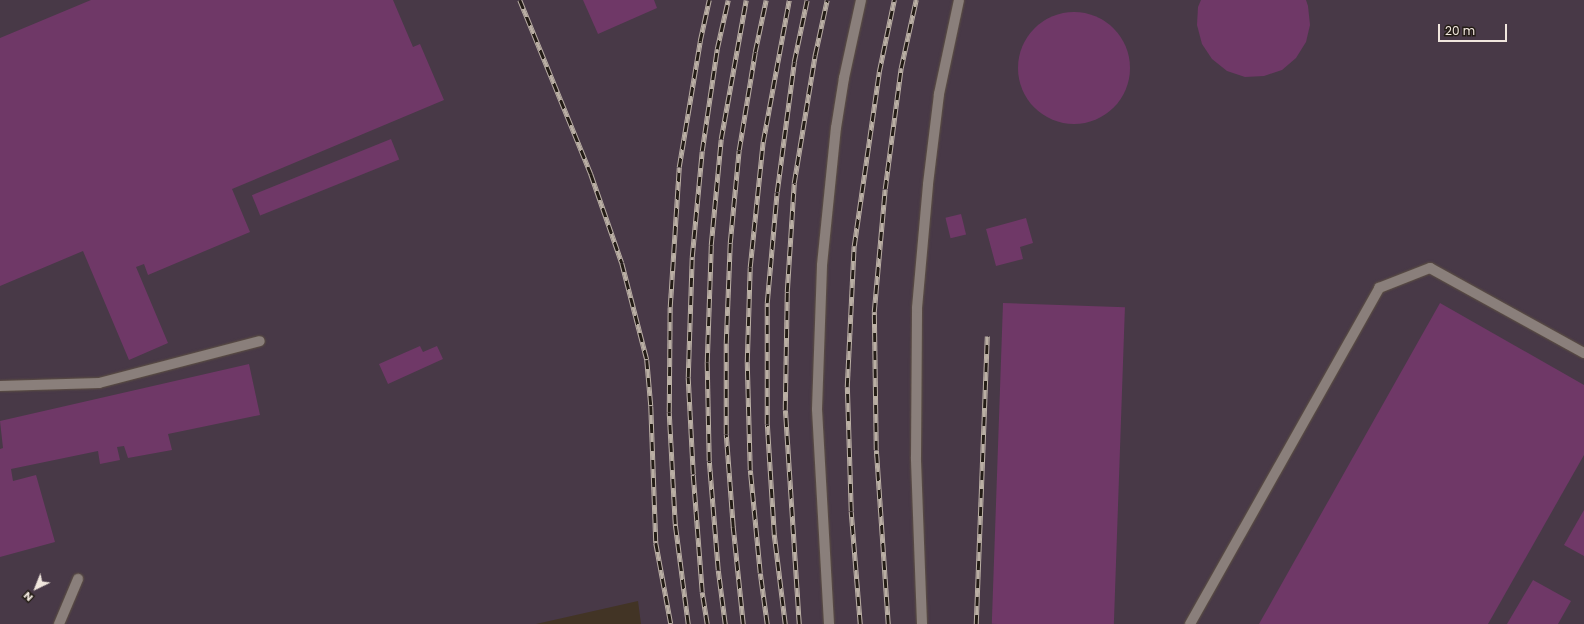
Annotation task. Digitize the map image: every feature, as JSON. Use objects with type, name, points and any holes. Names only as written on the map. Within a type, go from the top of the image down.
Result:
[{"type":"lane","points":[[829,624],[817,422],[822,265],[836,128],[844,78],[861,0]]},
{"type":"lane","points":[[922,624],[916,457],[917,308],[928,184],[939,94],[959,0]]},
{"type":"lane","points":[[1190,624],[1283,456],[1379,288],[1430,268],[1584,354]]},
{"type":"lane","points":[[0,386],[99,383],[260,342]]},
{"type":"lane","points":[[59,624],[78,579]]},
{"type":"shaded area","points":[[0,0],[1584,0],[1584,624],[641,624],[638,601],[536,624],[0,624]]},
{"type":"building","points":[[91,0],[393,0],[413,47],[420,44],[444,100],[232,189],[250,232],[148,275],[144,264],[136,267],[168,343],[129,360],[83,251],[0,286],[0,38]]},
{"type":"building","points":[[583,0],[654,0],[657,8],[598,34]]},
{"type":"building","points":[[1201,0],[1306,0],[1310,25],[1306,42],[1296,58],[1282,70],[1264,76],[1245,77],[1227,71],[1212,59],[1202,44],[1197,25],[1198,7]]},
{"type":"building","points":[[1074,12],[1096,16],[1114,28],[1126,46],[1130,68],[1126,90],[1114,108],[1096,120],[1074,124],[1052,120],[1034,108],[1022,90],[1018,68],[1022,46],[1034,28],[1052,16]]},
{"type":"building","points":[[391,139],[399,159],[260,216],[252,195]]},
{"type":"building","points":[[961,214],[966,234],[951,238],[945,218]]},
{"type":"building","points":[[1026,218],[1033,243],[1020,247],[1023,259],[996,266],[986,229]]},
{"type":"building","points":[[1003,303],[1125,307],[1114,624],[992,624]]},
{"type":"building","points":[[1440,303],[1584,385],[1584,455],[1488,624],[1259,624]]},
{"type":"building","points":[[420,346],[423,352],[437,346],[443,359],[388,384],[379,364]]},
{"type":"building","points":[[249,364],[260,415],[168,434],[172,450],[128,458],[124,446],[117,447],[120,460],[100,464],[98,451],[11,469],[13,481],[36,475],[55,542],[0,557],[0,449],[3,448],[0,421]]},
{"type":"building","points":[[1584,510],[1584,556],[1564,545]]},
{"type":"building","points":[[1533,580],[1571,601],[1558,624],[1507,624]]},
{"type":"railway","points":[[520,0],[591,174],[622,263],[647,360],[651,406],[656,543],[671,624]]},
{"type":"railway","points":[[688,624],[675,524],[669,412],[670,307],[679,167],[700,41],[709,0]]},
{"type":"railway","points":[[707,624],[702,592],[693,474],[688,377],[692,257],[702,151],[717,49],[728,0]]},
{"type":"railway","points":[[725,624],[718,570],[709,461],[707,362],[711,245],[721,139],[746,0]]},
{"type":"railway","points":[[743,624],[733,527],[726,434],[726,343],[730,243],[739,150],[755,52],[766,0]]},
{"type":"railway","points":[[767,624],[760,573],[750,470],[747,362],[750,267],[763,142],[789,0]]},
{"type":"railway","points":[[785,624],[774,534],[767,424],[767,303],[777,192],[794,62],[807,0]]},
{"type":"railway","points":[[799,624],[785,410],[787,292],[794,183],[815,55],[827,0]]},
{"type":"railway","points":[[860,624],[851,511],[847,387],[854,246],[879,72],[894,0]]},
{"type":"railway","points":[[888,624],[876,450],[874,312],[885,189],[901,68],[916,0]]},
{"type":"railway","points":[[976,624],[987,336]]}]
